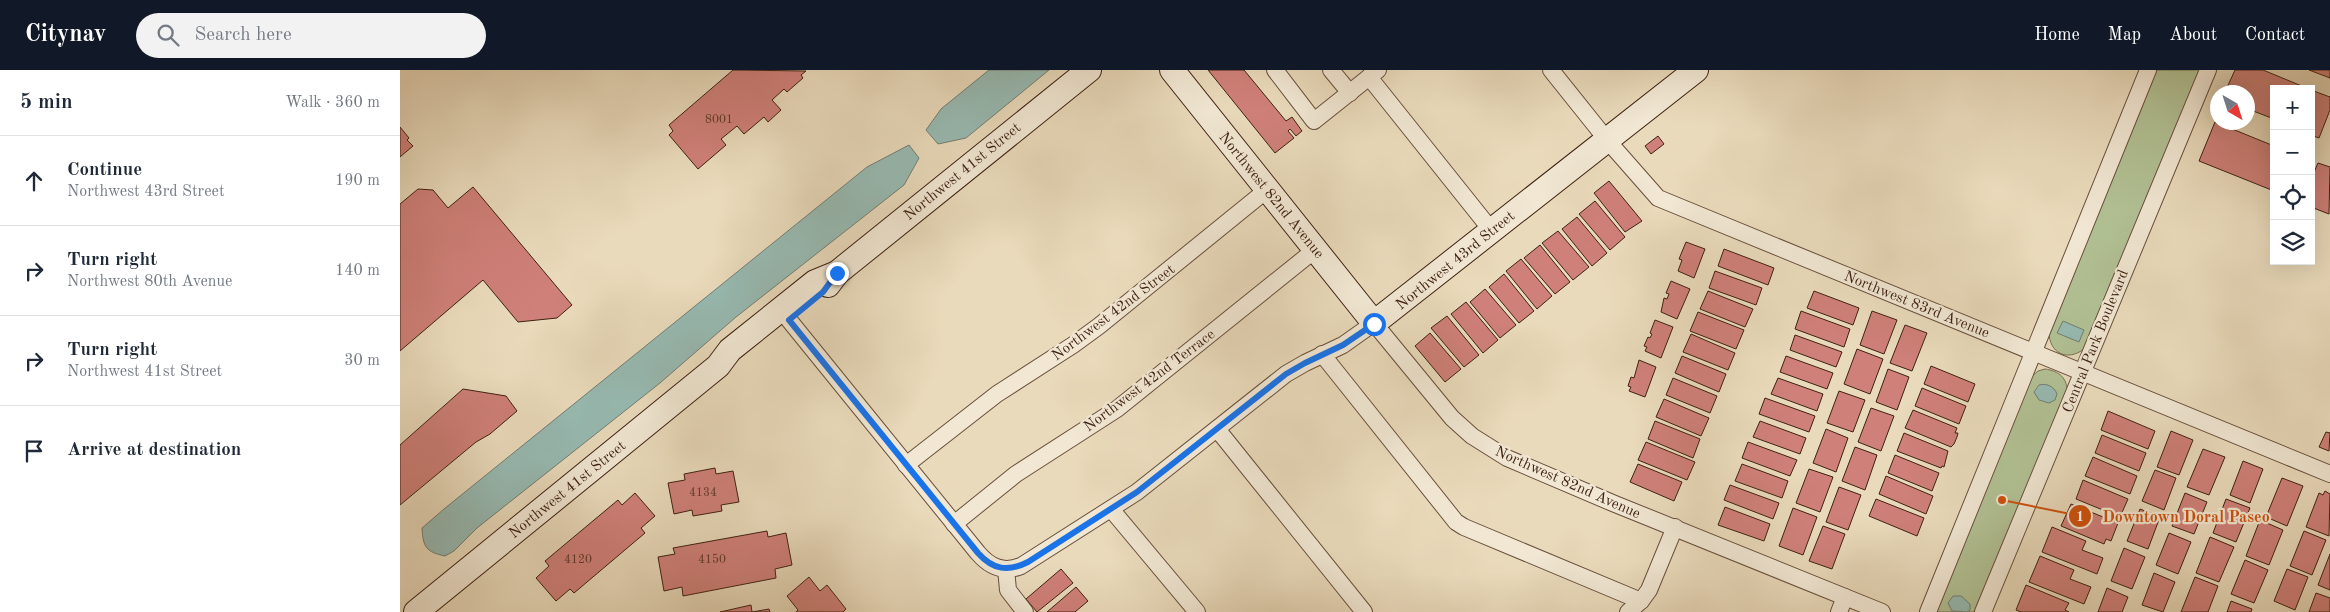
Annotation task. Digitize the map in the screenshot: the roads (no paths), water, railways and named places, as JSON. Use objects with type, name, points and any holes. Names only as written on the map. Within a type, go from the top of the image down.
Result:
[{"type":"street","name":"Northwest 41st Street","points":[[718,366],[739,360],[789,320],[823,292],[837,273],[1088,70]]},
{"type":"street","name":"Northwest 82nd Avenue","points":[[1172,70],[1443,409],[1483,444],[1513,460],[1882,612]]},
{"type":"street","points":[[1275,70],[1314,121],[1373,74],[1492,230]]},
{"type":"street","points":[[1331,70],[1350,93]]},
{"type":"street","name":"Northwest 83rd Avenue","points":[[1551,70],[1607,140],[1658,198],[2330,474]]},
{"type":"street","name":"Northwest 43rd Street","points":[[1006,569],[1016,568],[1028,562],[1111,509],[1148,484],[1281,378],[1349,341],[1374,324],[1696,70]]},
{"type":"street","points":[[1928,612],[2148,70]]},
{"type":"street","name":"Central Park Boulevard","points":[[1983,612],[2208,70]]},
{"type":"street","name":"Northwest 42nd Street","points":[[906,465],[997,394],[1072,346],[1099,326],[1268,189]]},
{"type":"street","name":"Northwest 42nd Terrace","points":[[954,524],[1016,474],[1117,409],[1316,249]]},
{"type":"street","name":"Northwest 41st Street","points":[[416,612],[718,366],[730,350],[814,282],[837,273]]},
{"type":"street","points":[[789,320],[987,563],[1006,569],[1008,590],[1025,612]]},
{"type":"street","points":[[1322,354],[1456,522],[1641,600]]},
{"type":"street","points":[[1217,429],[1364,612]]},
{"type":"street","points":[[1111,509],[1197,612]]},
{"type":"street","points":[[1628,612],[1649,590],[1675,527]]},
{"type":"street","points":[[1839,612],[1845,597]]},
{"type":"water","points":[[989,70],[1049,70],[966,138],[938,144],[926,130],[941,109]]},
{"type":"water","points":[[909,145],[919,158],[904,185],[736,317],[660,383],[477,528],[454,551],[445,556],[434,553],[427,548],[423,540],[422,528],[444,509],[867,167]]},
{"type":"water","points":[[2063,321],[2084,330],[2079,342],[2057,333]]},
{"type":"water","points":[[2039,385],[2052,387],[2057,394],[2055,400],[2049,403],[2039,400],[2034,392]]},
{"type":"water","points":[[1953,596],[1961,596],[1970,604],[1970,610],[1967,612],[1952,611],[1948,603]]},
{"type":"place","name":"Downtown Doral Paseo","points":[[2002,500]]}]
